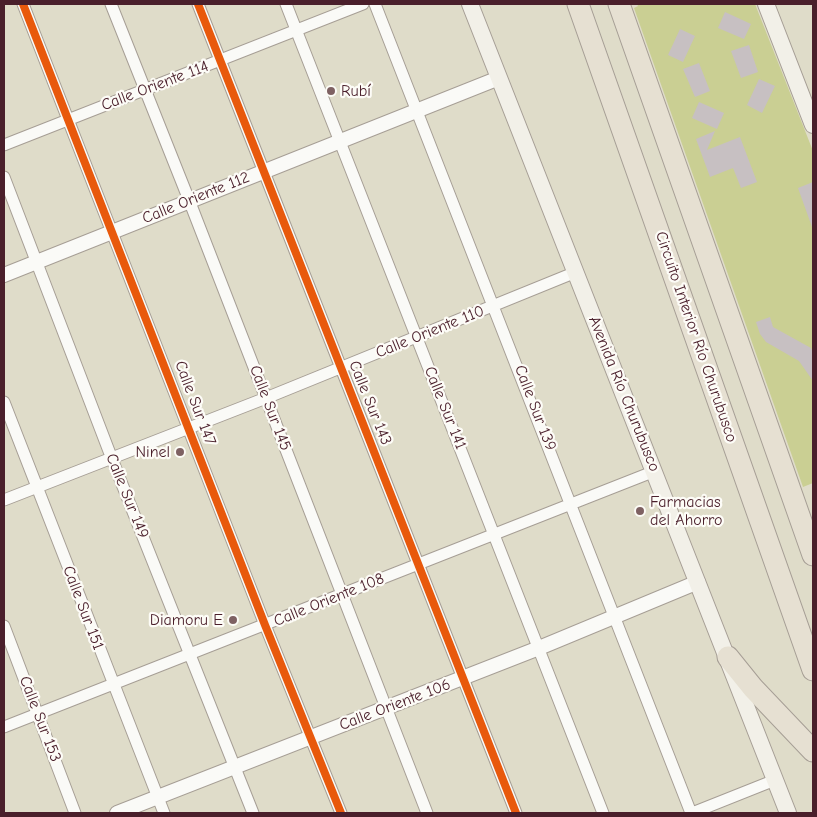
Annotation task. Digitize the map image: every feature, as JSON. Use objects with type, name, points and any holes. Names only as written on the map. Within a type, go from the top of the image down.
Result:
[{"type":"highway","name":"Circuito Interior Río Churubusco","points":[[578,4],[813,670]]},
{"type":"highway","points":[[619,4],[813,556]]},
{"type":"highway","points":[[728,657],[753,688],[813,751]]},
{"type":"main road","name":"Avenida Río Churubusco","points":[[470,4],[788,813]]},
{"type":"main road","points":[[766,4],[813,125]]},
{"type":"street","name":"Calle Sur 147","points":[[23,4],[67,120],[113,231],[190,428],[265,625],[341,813]]},
{"type":"street","name":"Calle Sur 145","points":[[111,4],[427,813]]},
{"type":"street","name":"Calle Sur 143","points":[[198,4],[420,564],[516,813]]},
{"type":"street","name":"Calle Sur 141","points":[[286,4],[603,813]]},
{"type":"street","name":"Calle Oriente 114","points":[[4,144],[363,4]]},
{"type":"street","name":"Calle Sur 139","points":[[375,4],[495,306],[692,813]]},
{"type":"street","name":"Calle Oriente 112","points":[[4,274],[500,78]]},
{"type":"street","name":"Calle Sur 149","points":[[4,177],[112,459],[253,813]]},
{"type":"street","name":"Calle Oriente 110","points":[[4,500],[342,368],[576,272]]},
{"type":"street","name":"Calle Sur 151","points":[[4,402],[164,813]]},
{"type":"street","name":"Calle Oriente 108","points":[[4,727],[655,471]]},
{"type":"street","name":"Calle Oriente 106","points":[[118,813],[539,648],[698,582]]},
{"type":"street","name":"Calle Sur 153","points":[[4,626],[75,813]]},
{"type":"street","points":[[692,813],[775,780]]},
{"type":"green space","points":[[637,4],[755,4],[813,151],[813,483],[803,487],[634,8],[638,6]]},
{"type":"building","points":[[725,12],[751,24],[744,39],[718,28]]},
{"type":"building","points":[[680,29],[695,36],[683,62],[668,55]]},
{"type":"building","points":[[749,45],[758,72],[741,78],[731,51]]},
{"type":"building","points":[[699,63],[710,91],[695,97],[683,69]]},
{"type":"building","points":[[759,79],[775,86],[762,113],[747,105]]},
{"type":"building","points":[[699,102],[724,113],[717,129],[692,118]]},
{"type":"building","points":[[715,131],[707,150],[740,137],[757,182],[741,188],[733,168],[710,177],[696,139]]},
{"type":"building","points":[[813,182],[813,226],[812,227],[798,188]]},
{"type":"building","points":[[770,317],[773,327],[811,348],[813,353],[813,381],[799,361],[766,342],[760,334],[756,322]]},
{"type":"cycle path","points":[[23,4],[265,625],[341,813]]},
{"type":"cycle path","points":[[198,4],[516,813]]},
{"type":"place","name":"Rubí","points":[[331,91]]},
{"type":"place","name":"Ninel","points":[[180,452]]},
{"type":"place","name":"Farmacias del Ahorro","points":[[640,511]]},
{"type":"place","name":"Diamoru E","points":[[233,620]]}]
